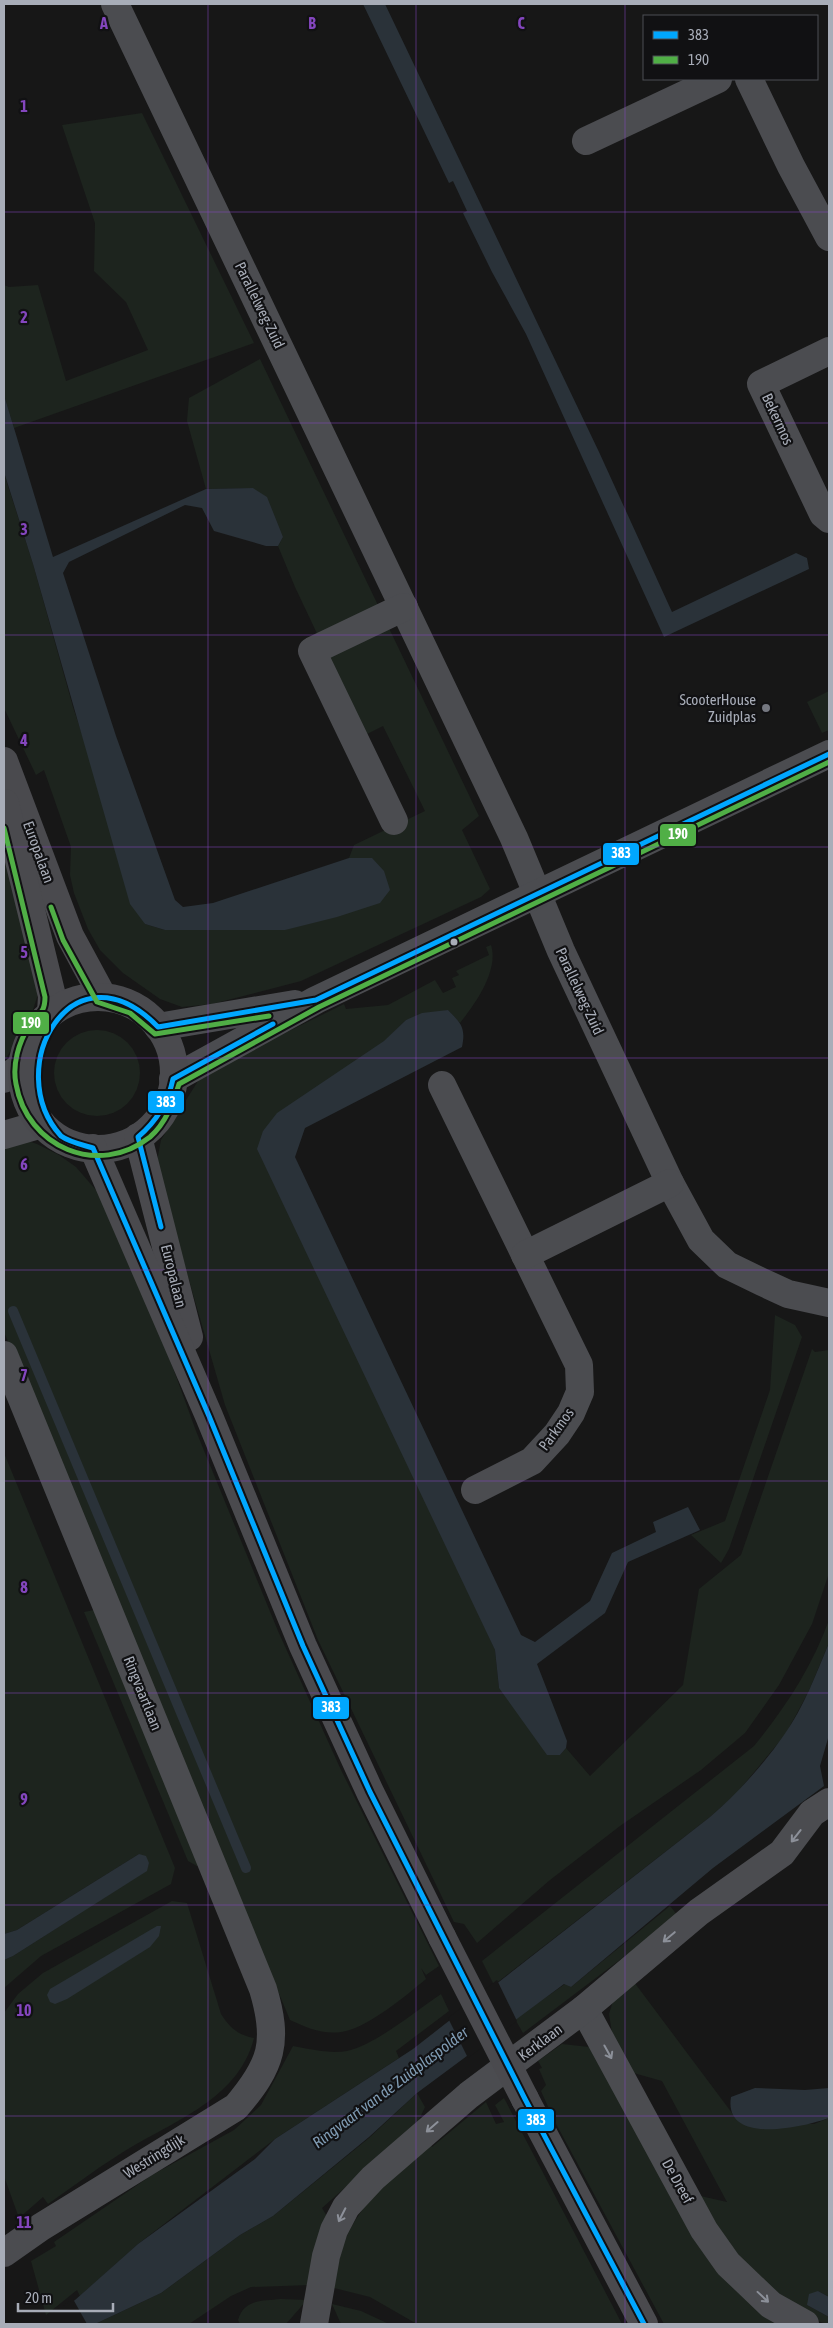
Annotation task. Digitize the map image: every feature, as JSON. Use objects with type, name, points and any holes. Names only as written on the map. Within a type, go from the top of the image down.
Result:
[{"type":"main road","name":"Europalaan","points":[[4,761],[70,936],[103,997]]},
{"type":"main road","name":"Europalaan","points":[[4,797],[52,996],[51,1014]]},
{"type":"main road","points":[[103,997],[119,1000],[134,1006],[147,1015],[158,1027],[171,1052],[173,1079],[171,1093],[159,1118],[138,1137],[124,1144],[93,1148],[65,1141],[42,1124],[32,1111],[13,1073],[31,1037],[51,1014],[75,1000],[103,997]]},
{"type":"main road","name":"Europalaan","points":[[138,1137],[209,1416]]},
{"type":"main road","name":"Europalaan","points":[[93,1148],[209,1416],[303,1646],[370,1792],[525,2099],[644,2324]]},
{"type":"street","name":"Parallelweg-Zuid","points":[[115,4],[514,838],[561,951],[670,1183],[701,1240],[727,1265],[788,1294],[829,1303]]},
{"type":"street","points":[[586,141],[716,80]]},
{"type":"street","points":[[749,80],[791,166],[829,237]]},
{"type":"street","name":"Bekermos","points":[[829,351],[762,384],[823,514],[829,519]]},
{"type":"street","points":[[394,821],[312,651],[404,607]]},
{"type":"street","points":[[173,1079],[316,1000],[829,754]]},
{"type":"street","points":[[158,1027],[316,1000]]},
{"type":"street","name":"Parkmos","points":[[442,1085],[579,1365],[580,1392],[571,1413],[557,1434],[532,1461],[475,1490]]},
{"type":"street","points":[[4,1135],[42,1124]]},
{"type":"street","points":[[525,1255],[670,1183]]},
{"type":"street","name":"Ringvaartlaan","points":[[4,1355],[263,1989],[270,2010],[273,2034]]},
{"type":"street","name":"Kerklaan","points":[[314,2324],[326,2256],[334,2230],[346,2207],[373,2178],[469,2095],[584,2009],[699,1912],[782,1853],[812,1813],[829,1802]]},
{"type":"street","name":"De Dreef","points":[[584,2009],[704,2230],[723,2257],[772,2305],[805,2324]]},
{"type":"street","name":"Westringdijk","points":[[4,2253],[41,2227],[206,2123],[236,2107],[255,2085],[269,2056],[273,2034]]},
{"type":"shaded area","points":[[142,113],[254,343],[14,428],[4,395],[4,285],[9,287],[38,285],[66,381],[148,350],[126,302],[94,271],[95,223],[62,125]]},
{"type":"shaded area","points":[[260,359],[479,816],[462,830],[490,889],[481,897],[301,981],[212,1004],[182,1007],[160,999],[123,973],[100,950],[88,929],[74,893],[70,875],[71,847],[44,770],[36,775],[4,708],[4,473],[33,564],[73,707],[145,924],[165,930],[285,930],[372,858],[349,858],[354,845],[425,811],[383,726],[365,735],[295,587],[278,546],[283,537],[253,488],[206,489],[187,421],[189,398]]},
{"type":"shaded area","points":[[829,691],[829,730],[822,733],[807,702]]},
{"type":"shaded area","points":[[4,847],[38,994],[32,1013],[4,1062]]},
{"type":"shaded area","points":[[491,945],[493,955],[489,975],[473,1006],[460,1023],[448,1010],[406,1020],[385,1041],[263,1131],[495,1650],[499,1688],[560,1755],[566,1748],[590,1776],[683,1685],[699,1589],[741,1555],[812,1349],[815,1352],[829,1350],[829,1573],[812,1624],[779,1685],[745,1733],[701,1770],[620,1826],[550,1880],[477,1943],[464,1924],[454,1922],[318,1640],[225,1405],[156,1166],[161,1140],[198,1081],[208,1071],[344,1004],[346,1009],[388,1005],[435,980],[443,993],[456,987],[452,978],[459,975],[456,971],[489,955],[486,947]]},
{"type":"shaded area","points":[[97,1030],[113,1033],[121,1037],[133,1049],[137,1057],[140,1073],[137,1089],[133,1097],[121,1109],[113,1113],[97,1116],[81,1113],[73,1109],[61,1097],[57,1089],[54,1073],[57,1057],[61,1049],[73,1037],[81,1033]]},
{"type":"shaded area","points":[[25,1140],[59,1155],[76,1167],[102,1197],[169,1357],[196,1431],[278,1631],[341,1770],[439,1966],[426,1975],[421,1968],[426,1979],[388,2009],[355,2028],[331,2033],[310,2028],[290,2020],[4,1332],[4,1144]]},
{"type":"shaded area","points":[[775,1315],[795,1325],[802,1337],[729,1549],[721,1563],[691,1535],[725,1521],[770,1390]]},
{"type":"shaded area","points":[[4,1453],[175,1868],[171,1884],[41,1956],[4,1988],[4,1960],[146,1871],[149,1863],[139,1854],[17,1930],[4,1934]]},
{"type":"shaded area","points":[[94,1610],[200,1865],[197,1866],[188,1861],[84,1612]]},
{"type":"shaded area","points":[[829,1620],[829,1643],[808,1693],[785,1735],[735,1795],[710,1817],[494,1985],[482,1961],[754,1746],[776,1717],[806,1671]]},
{"type":"shaded area","points":[[172,1901],[187,1903],[221,2014],[235,2030],[243,2035],[254,2038],[246,2060],[233,2079],[217,2095],[198,2109],[117,2156],[48,2204],[43,2197],[19,2218],[4,2176],[4,2013],[18,1994],[43,1973]]},
{"type":"shaded area","points":[[670,1906],[678,1916],[523,2033],[515,2019],[565,1984],[571,1987]]},
{"type":"shaded area","points":[[631,1978],[732,2113],[743,2124],[814,2124],[829,2118],[829,2297],[818,2291],[807,2305],[829,2317],[829,2324],[804,2314],[772,2290],[731,2251],[706,2213],[696,2195],[727,2202],[662,2081],[630,2072],[613,2039],[609,2014],[616,1991]]},
{"type":"shaded area","points":[[441,1994],[449,2011],[396,2051],[399,2058],[275,2139],[138,2244],[80,2296],[77,2290],[46,2315],[31,2261],[56,2246],[54,2242],[152,2175],[234,2130],[261,2105],[293,2046],[334,2052],[358,2048],[382,2035]]},
{"type":"shaded area","points":[[562,2044],[589,2047],[597,2053],[785,2324],[664,2324],[554,2120],[541,2091],[546,2085],[539,2069],[542,2068],[538,2061]]},
{"type":"shaded area","points":[[417,2093],[425,2107],[417,2124],[322,2208],[328,2218],[311,2285],[251,2287],[231,2296],[189,2324],[95,2324],[161,2293],[240,2235],[273,2216],[369,2138]]},
{"type":"shaded area","points":[[504,2098],[622,2324],[417,2324],[370,2297],[334,2288],[344,2243],[351,2228],[370,2200],[429,2142],[432,2147],[486,2102],[496,2124],[504,2122],[495,2105]]},
{"type":"shaded area","points":[[281,2299],[307,2300],[286,2324],[240,2324],[238,2320],[241,2313],[249,2305],[255,2302]]},
{"type":"shaded area","points":[[332,2304],[361,2311],[389,2324],[341,2324]]},
{"type":"water","points":[[363,4],[385,4],[599,452],[672,612],[796,553],[807,558],[809,569],[664,637],[526,334],[492,272],[463,213],[467,211],[453,181],[449,183]]},
{"type":"water","points":[[4,395],[53,557],[206,489],[253,488],[267,497],[283,537],[278,546],[266,546],[214,531],[202,508],[185,505],[69,562],[63,573],[116,736],[175,900],[183,907],[213,903],[349,858],[372,858],[384,871],[390,890],[380,903],[337,917],[285,930],[165,930],[145,924],[130,904],[33,564],[4,472]]},
{"type":"water","points":[[448,1010],[463,1030],[462,1047],[305,1128],[295,1157],[521,1635],[535,1642],[590,1601],[612,1553],[656,1532],[653,1522],[688,1507],[700,1530],[628,1562],[605,1613],[537,1664],[567,1741],[566,1748],[560,1755],[547,1755],[499,1688],[495,1650],[257,1149],[263,1131],[277,1113],[384,1041],[406,1020],[422,1013]]},
{"type":"water","name":"Ringvaart van de Zuidplaspolder","points":[[829,1643],[829,1735],[820,1766],[824,1786],[713,1868],[571,1987],[564,1984],[417,2093],[369,2137],[273,2216],[240,2235],[161,2293],[95,2324],[41,2324],[75,2300],[138,2244],[255,2159],[275,2139],[413,2049],[710,1817],[750,1778],[784,1735],[804,1702]]},
{"type":"water","points":[[139,1854],[146,1856],[149,1863],[147,1871],[4,1960],[4,1934],[17,1930]]},
{"type":"water","points":[[157,1926],[161,1926],[159,1936],[150,1947],[67,1999],[55,2004],[50,2002],[47,1995],[50,1989]]},
{"type":"water","points":[[755,2088],[805,2090],[829,2088],[829,2118],[785,2128],[752,2128],[739,2122],[732,2112],[731,2097]]},
{"type":"water","points":[[818,2291],[829,2297],[829,2317],[807,2305],[809,2294]]},
{"type":"pier","points":[[497,1980],[517,2021],[468,2058],[448,2018]]},
{"type":"pier","points":[[73,2299],[87,2324],[38,2324],[40,2322]]},
{"type":"waterway","points":[[13,1311],[246,1868]]},
{"type":"transit line","name":"383","points":[[644,2324],[525,2099],[370,1792],[303,1646],[209,1416],[93,1148],[72,1142],[61,1136],[44,1108],[38,1078],[42,1049],[55,1023],[74,1005],[98,997],[127,1004],[158,1027],[316,1000],[829,754]]},
{"type":"transit line","name":"190","points":[[4,828],[45,997],[44,1007],[29,1026],[17,1054],[15,1076],[23,1106],[34,1125],[50,1139],[68,1150],[88,1155],[109,1155],[130,1149],[150,1137],[156,1131],[168,1112],[179,1084],[319,1007],[829,762]]},
{"type":"transit line","name":"190","points":[[51,907],[63,940],[97,1002],[130,1013],[155,1034],[269,1016]]},
{"type":"transit line","name":"383","points":[[161,1227],[138,1137],[151,1125],[161,1111],[173,1079],[273,1024]]},
{"type":"place","name":"ScooterHouse Zuidplas","points":[[766,708]]}]
